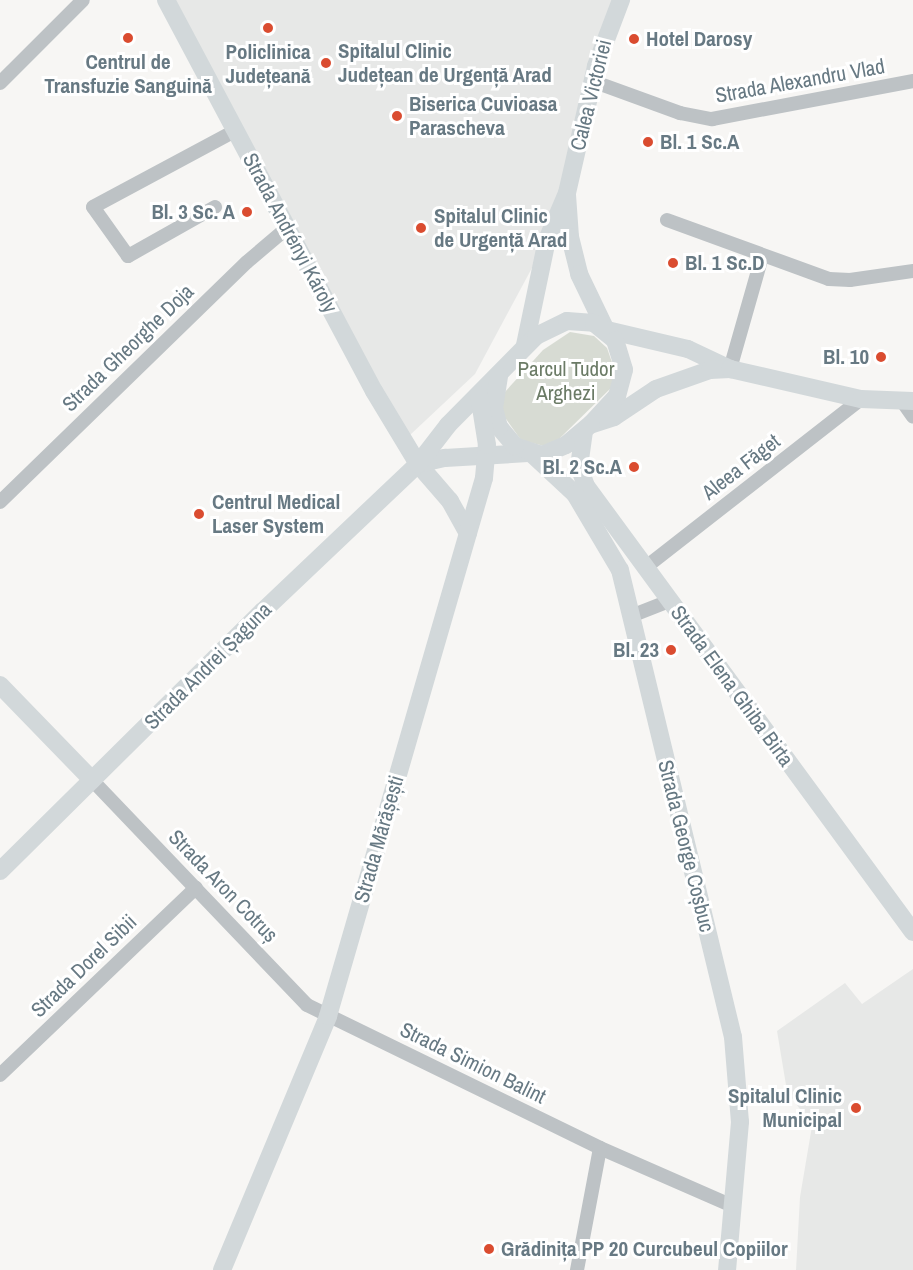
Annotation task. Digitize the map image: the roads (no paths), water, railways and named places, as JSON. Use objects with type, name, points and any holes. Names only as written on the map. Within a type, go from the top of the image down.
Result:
[{"type":"main road","name":"Strada Andrényi Károly","points":[[166,0],[287,228],[418,464]]},
{"type":"main road","name":"Calea Victoriei","points":[[525,345],[548,240],[567,193],[592,81],[608,28],[621,0]]},
{"type":"main road","name":"Calea Victoriei","points":[[567,193],[570,237],[579,274],[606,329]]},
{"type":"main road","points":[[530,454],[503,433],[496,419],[494,395],[498,376],[525,345],[544,330],[567,321],[583,320],[606,329],[688,349],[730,369],[861,399],[907,401]]},
{"type":"main road","points":[[588,428],[617,396],[623,382],[621,357],[606,329]]},
{"type":"main road","points":[[418,464],[487,456],[552,453],[588,428],[614,417],[656,389],[688,375],[730,369]]},
{"type":"main road","name":"Strada Andrei Șaguna","points":[[0,871],[418,464],[448,425],[498,376]]},
{"type":"main road","name":"Strada Mărășești","points":[[222,1270],[328,1016],[468,533],[487,456],[480,394]]},
{"type":"main road","name":"Strada Elena Ghiba Birta","points":[[588,428],[579,459],[582,480],[913,932]]},
{"type":"main road","name":"Strada George Coșbuc","points":[[530,454],[567,484],[612,551],[631,616],[738,1061],[740,1122],[727,1270]]},
{"type":"main road","points":[[418,464],[450,501],[468,533]]},
{"type":"main road","points":[[0,685],[92,780]]},
{"type":"street","points":[[0,82],[83,0]]},
{"type":"street","name":"Strada Alexandru Vlad","points":[[592,81],[680,113],[712,119],[913,81]]},
{"type":"street","points":[[214,207],[128,255],[93,207],[235,131]]},
{"type":"street","points":[[667,220],[762,256],[841,281],[913,271]]},
{"type":"street","name":"Strada Gheorghe Doja","points":[[0,502],[247,262],[287,228]]},
{"type":"street","points":[[730,369],[762,256]]},
{"type":"street","name":"Aleea Făget","points":[[646,567],[861,399]]},
{"type":"street","points":[[907,401],[913,417]]},
{"type":"street","points":[[631,616],[669,601]]},
{"type":"street","name":"Strada Aron Cotruș","points":[[92,780],[302,999],[328,1016]]},
{"type":"street","name":"Strada Dorel Sibii","points":[[0,1075],[196,888]]},
{"type":"street","name":"Strada Simion Balint","points":[[328,1016],[600,1148],[733,1206]]},
{"type":"street","points":[[577,1270],[600,1148]]},
{"type":"place","name":"Policlinica Județeană","points":[[268,28]]},
{"type":"place","name":"Centrul de Transfuzie Sanguină","points":[[128,38]]},
{"type":"place","name":"Hotel Darosy","points":[[634,39]]},
{"type":"place","name":"Spitalul Clinic Județean de Urgență Arad","points":[[326,63]]},
{"type":"place","name":"Biserica Cuvioasa Parascheva","points":[[397,116]]},
{"type":"place","name":"Bl. 1 Sc.A","points":[[648,142]]},
{"type":"place","name":"Bl. 3 Sc. A","points":[[247,212]]},
{"type":"place","name":"Spitalul Clinic de Urgență Arad","points":[[421,228]]},
{"type":"place","name":"Bl. 1 Sc.D","points":[[673,263]]},
{"type":"place","name":"Bl. 10","points":[[881,357]]},
{"type":"place","name":"Bl. 2 Sc.A","points":[[634,467]]},
{"type":"place","name":"Centrul Medical Laser System","points":[[199,514]]},
{"type":"place","name":"Bl. 23","points":[[671,650]]},
{"type":"place","name":"Spitalul Clinic Municipal","points":[[856,1108]]},
{"type":"place","name":"Grădinița PP 20 Curcubeul Copiilor","points":[[489,1249]]},
{"type":"park label","name":"Parcul Tudor Arghezi","points":[[566,381]]}]
